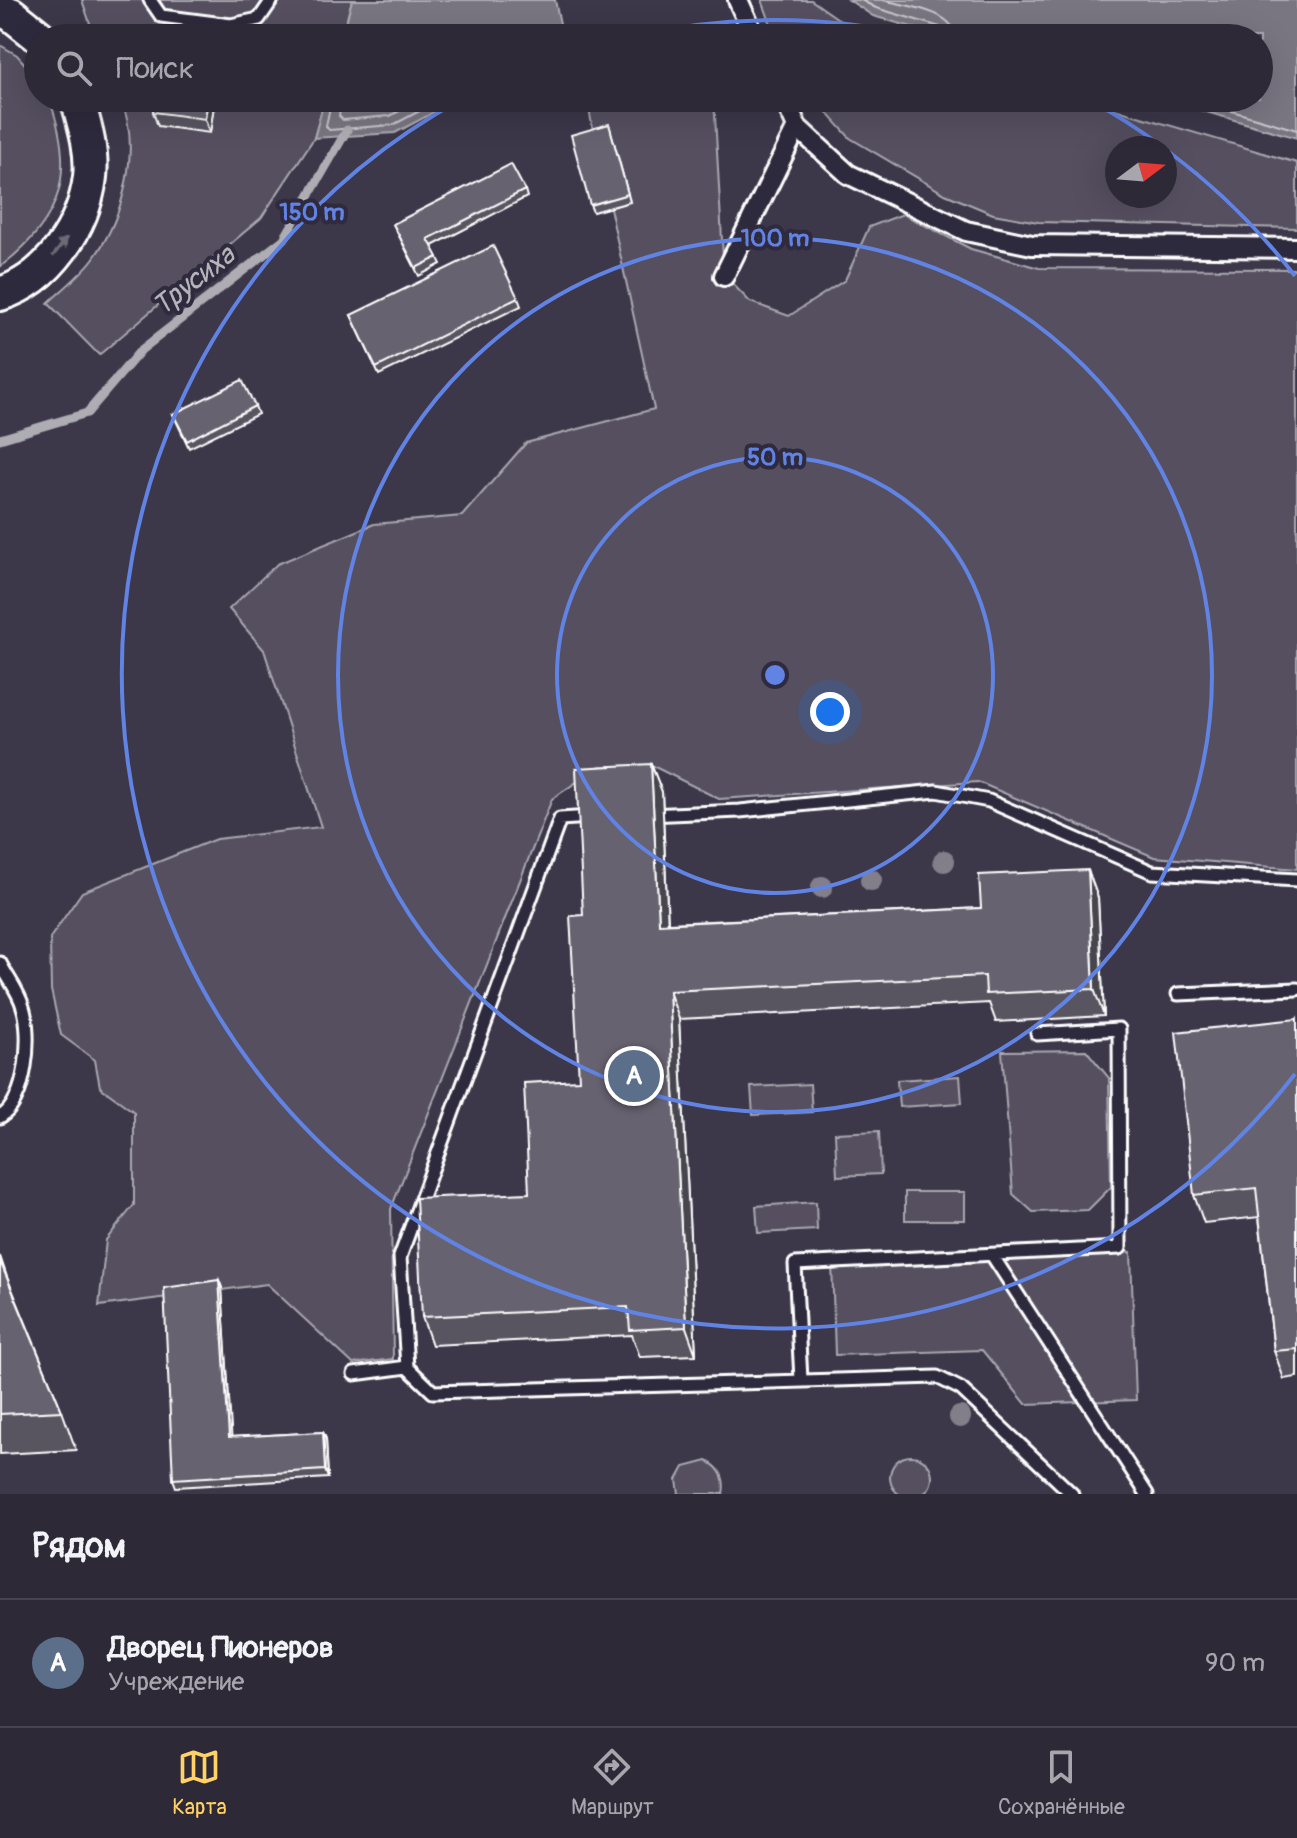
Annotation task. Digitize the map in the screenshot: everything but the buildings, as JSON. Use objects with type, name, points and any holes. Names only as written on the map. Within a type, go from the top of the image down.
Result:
[{"type":"main road","points":[[38,0],[46,24]]},
{"type":"main road","points":[[0,10],[24,24]]},
{"type":"main road","points":[[0,294],[37,274],[65,245],[83,208],[90,175],[87,136],[81,112]]},
{"type":"street","points":[[738,0],[749,24]]},
{"type":"street","points":[[790,112],[797,127],[848,174],[966,231],[1032,245],[1297,248]]},
{"type":"street","points":[[724,276],[797,127]]},
{"type":"lane","points":[[150,0],[161,16],[223,24]]},
{"type":"lane","points":[[236,24],[259,19],[272,0]]},
{"type":"lane","points":[[190,20],[190,24]]},
{"type":"lane","points":[[635,815],[740,811],[936,791],[989,801],[1152,872],[1297,880]]},
{"type":"lane","points":[[605,817],[560,819],[400,1257],[407,1367],[433,1392],[937,1377],[961,1389],[1072,1494]]},
{"type":"lane","points":[[0,963],[3,979],[24,1008],[26,1076],[8,1113],[0,1117]]},
{"type":"lane","points":[[1178,994],[1297,989]]},
{"type":"lane","points":[[801,1380],[795,1264],[1120,1248],[1119,1029],[1037,1034]]},
{"type":"lane","points":[[992,1255],[1147,1494]]},
{"type":"lane","points":[[354,1374],[407,1367]]},
{"type":"shaded area","points":[[82,0],[352,0],[346,24],[90,24]]},
{"type":"shaded area","points":[[762,0],[811,0],[846,24],[771,24]]},
{"type":"shaded area","points":[[0,45],[24,63],[24,112],[53,112],[62,149],[62,171],[50,212],[38,231],[0,267]]},
{"type":"shaded area","points":[[124,112],[321,112],[314,138],[261,218],[99,355],[48,303],[93,259],[113,223],[121,202],[129,159]]},
{"type":"shaded area","points":[[590,112],[715,112],[724,275],[750,302],[789,316],[845,280],[869,227],[903,214],[971,249],[1039,268],[1297,269],[1297,869],[1154,857],[978,782],[719,799],[655,767],[600,766],[552,799],[391,1209],[393,1359],[353,1364],[267,1284],[99,1306],[106,1240],[134,1205],[134,1112],[100,1087],[95,1060],[61,1035],[51,990],[50,938],[82,892],[216,839],[321,827],[264,650],[229,609],[277,564],[374,524],[462,516],[526,443],[654,409],[610,208],[630,201],[611,132],[594,136]]},
{"type":"shaded area","points":[[827,112],[1124,112],[1297,163],[1297,228],[1038,222],[993,214],[945,194],[850,138]]},
{"type":"shaded area","points":[[1086,1050],[1109,1078],[1111,1187],[1088,1210],[1033,1212],[1013,1194],[1002,1051]]},
{"type":"shaded area","points":[[960,1076],[962,1103],[899,1107],[897,1080]]},
{"type":"shaded area","points":[[810,1084],[812,1112],[753,1115],[751,1087]]},
{"type":"shaded area","points":[[879,1131],[881,1174],[837,1176],[835,1133]]},
{"type":"shaded area","points":[[905,1192],[965,1192],[965,1220],[905,1220]]},
{"type":"shaded area","points":[[816,1202],[817,1230],[758,1233],[756,1206]]},
{"type":"shaded area","points":[[1131,1252],[1136,1400],[1026,1404],[982,1350],[835,1355],[832,1262]]},
{"type":"shaded area","points":[[903,1458],[919,1458],[930,1469],[930,1485],[922,1494],[900,1494],[892,1485],[892,1469]]},
{"type":"shaded area","points":[[707,1461],[721,1474],[723,1494],[679,1494],[677,1480],[684,1467]]},
{"type":"water","points":[[352,0],[555,0],[560,24],[346,24]]},
{"type":"water","points":[[849,0],[1297,0],[1297,138],[1207,112],[1273,112],[1273,24],[901,24],[873,16]]},
{"type":"water","points":[[321,112],[435,112],[395,133],[314,138]]},
{"type":"waterway","name":"Трусиха","points":[[0,439],[87,413],[141,350],[284,239],[347,130]]},
{"type":"place","name":"Дворец Пионеров","points":[[634,1076]]}]
